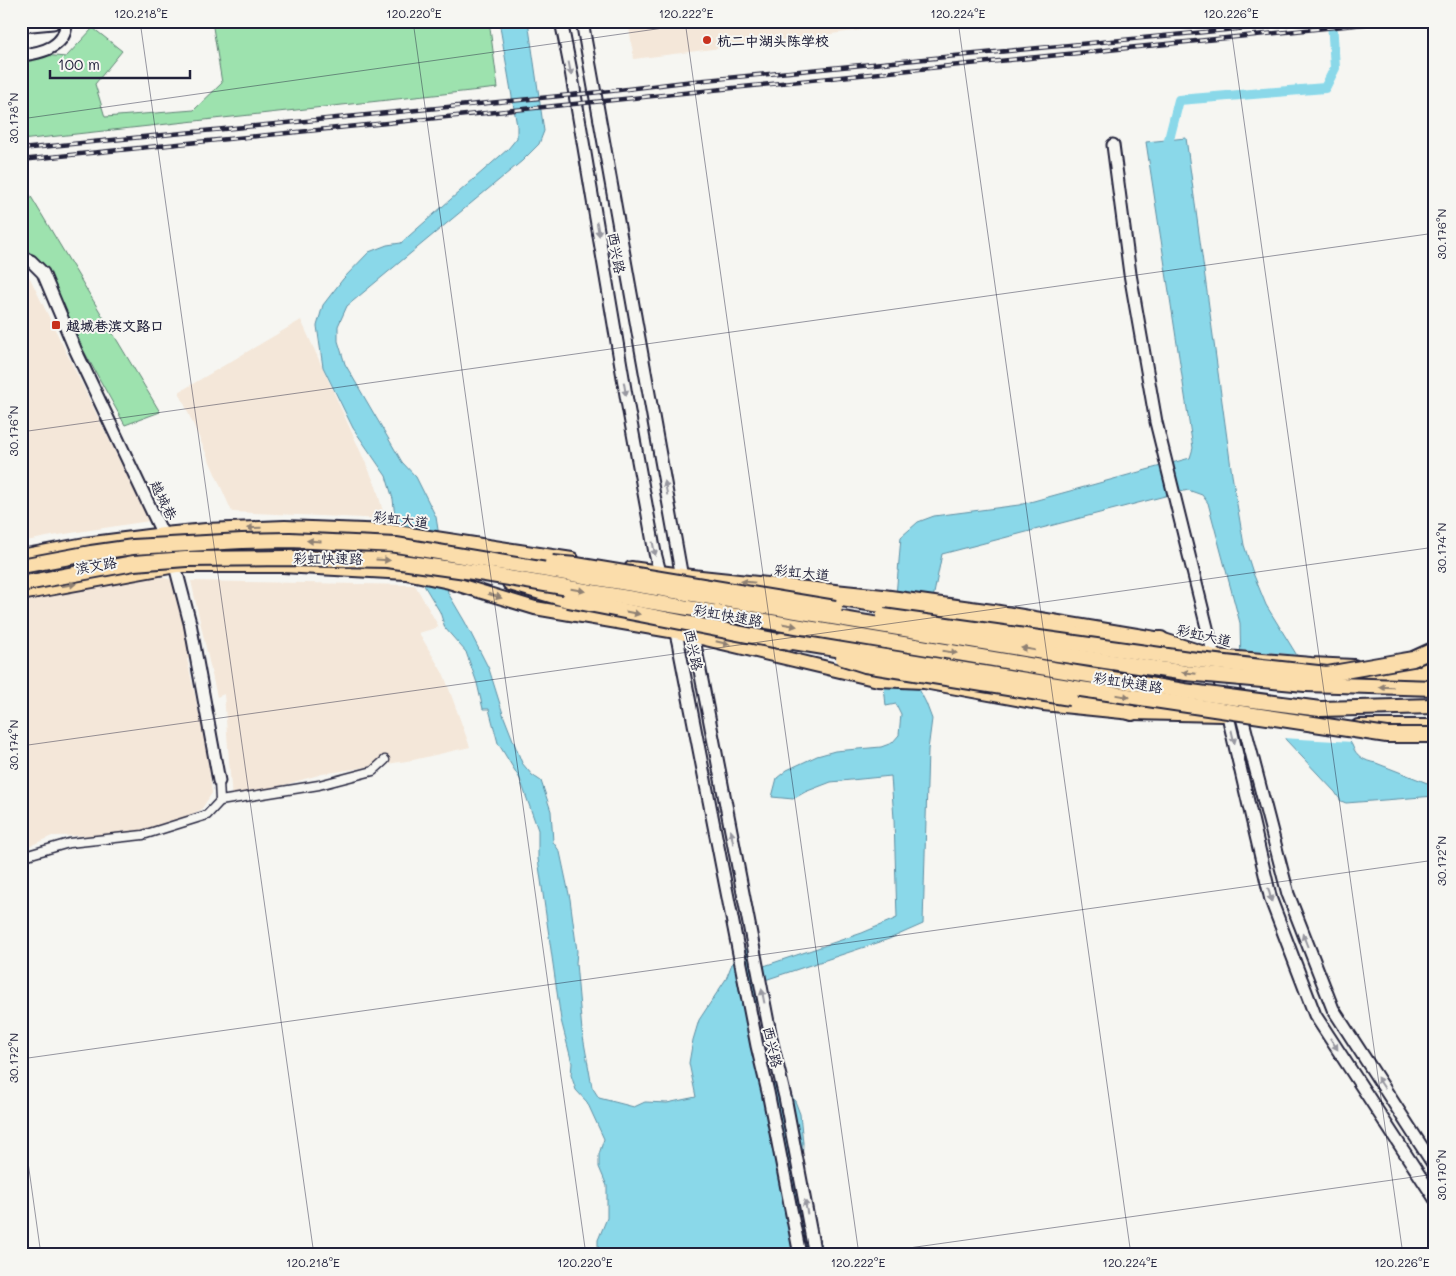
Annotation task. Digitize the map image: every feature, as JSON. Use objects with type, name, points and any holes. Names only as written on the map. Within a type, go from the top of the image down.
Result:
[{"type":"highway","name":"彩虹快速路","points":[[21,566],[133,547],[290,540],[396,545],[1031,650],[1186,673],[1306,684],[1435,688]]},
{"type":"highway","points":[[464,556],[576,564],[878,615],[1189,659],[1327,674],[1418,676],[1435,671]]},
{"type":"highway","name":"彩虹快速路","points":[[21,584],[134,563],[186,559],[287,558],[387,560],[473,572],[1184,691],[1320,709],[1435,706]]},
{"type":"highway","points":[[473,572],[568,600],[781,640],[1081,689],[1435,742]]},
{"type":"highway","points":[[788,599],[835,598],[1127,642],[1161,640]]},
{"type":"highway","points":[[781,640],[865,665],[1070,698],[1100,701],[1132,713]]},
{"type":"highway","points":[[1327,674],[1413,659],[1435,648]]},
{"type":"highway","points":[[1387,735],[1435,735]]},
{"type":"main road","points":[[21,26],[53,23],[54,21]]},
{"type":"main road","points":[[21,55],[36,53],[50,48],[62,40],[67,31],[66,21]]},
{"type":"main road","name":"西兴路","points":[[561,21],[627,401],[659,572],[676,632],[800,1255]]},
{"type":"main road","name":"西兴路","points":[[582,21],[682,575],[772,1043],[785,1097],[815,1255]]},
{"type":"main road","points":[[1113,146],[1130,274],[1154,413],[1176,500],[1242,717],[1288,894],[1332,1009],[1435,1167]]},
{"type":"main road","name":"越城巷","points":[[21,257],[31,261],[43,273],[75,349],[164,534],[176,566],[190,623],[219,781]]},
{"type":"main road","name":"彩虹大道","points":[[164,534],[206,530],[285,527],[390,531],[659,572],[883,596],[993,611],[1161,640],[1224,656],[1311,664],[1435,671]]},
{"type":"main road","name":"滨文路","points":[[21,556],[85,544],[164,534]]},
{"type":"main road","points":[[176,566],[283,566],[406,573],[449,582],[535,608],[676,632],[878,680],[924,682],[1042,704],[1132,713],[1228,715],[1350,726],[1435,726]]},
{"type":"main road","name":"滨文路","points":[[21,594],[176,566]]},
{"type":"main road","points":[[1224,656],[1228,715],[1271,900],[1315,1015],[1435,1199]]},
{"type":"street","points":[[21,857],[69,843],[143,835],[207,815],[220,801],[328,783],[373,771],[385,760]]},
{"type":"street","points":[[219,781],[220,801]]},
{"type":"shaded area","name":"杭二中湖头陈学校","points":[[628,21],[933,21],[634,59]]},
{"type":"shaded area","points":[[21,266],[24,266],[149,521],[21,542]]},
{"type":"shaded area","points":[[301,320],[376,486],[385,519],[232,512],[179,392]]},
{"type":"shaded area","points":[[156,576],[172,580],[196,657],[187,659],[207,750],[212,793],[201,810],[143,835],[52,836],[21,850],[21,602]]},
{"type":"shaded area","points":[[191,581],[415,585],[439,627],[419,633],[444,675],[470,747],[413,760],[322,774],[232,800],[224,694],[217,697]]},
{"type":"green space","points":[[212,21],[489,21],[498,88],[21,140],[21,53],[66,57],[93,28],[122,51],[95,84],[105,117],[194,110],[222,83]]},
{"type":"green space","points":[[21,180],[160,412],[125,425],[26,247],[21,246]]},
{"type":"water","points":[[499,21],[528,21],[544,131],[539,144],[522,161],[347,306],[338,326],[338,341],[345,364],[402,462],[416,477],[436,517],[448,593],[489,669],[504,717],[522,763],[532,775],[541,781],[551,811],[553,842],[560,852],[570,899],[577,951],[576,963],[582,1031],[592,1087],[599,1098],[634,1107],[645,1102],[667,1103],[696,1097],[689,1063],[699,1020],[726,979],[735,956],[750,946],[761,967],[862,933],[897,918],[891,776],[831,782],[793,799],[772,797],[777,778],[787,770],[817,756],[835,751],[881,747],[892,743],[899,735],[901,714],[896,704],[886,706],[884,686],[897,611],[896,596],[901,537],[918,522],[934,516],[1019,505],[1190,458],[1193,448],[1146,142],[1186,138],[1232,475],[1244,545],[1266,605],[1358,755],[1368,761],[1435,786],[1435,796],[1346,803],[1341,801],[1335,792],[1286,740],[1241,665],[1240,623],[1208,503],[1202,495],[1188,490],[942,554],[919,668],[918,687],[932,719],[928,750],[923,924],[889,939],[759,982],[753,1028],[755,1064],[758,1075],[789,1092],[800,1114],[803,1143],[802,1166],[815,1231],[820,1242],[822,1255],[598,1255],[598,1240],[607,1218],[607,1186],[599,1167],[599,1154],[604,1139],[587,1102],[576,1090],[571,1075],[572,1063],[561,1020],[538,859],[538,830],[520,779],[498,743],[489,709],[483,709],[477,683],[466,652],[445,628],[440,612],[425,587],[395,517],[393,499],[386,476],[353,428],[323,367],[317,326],[323,305],[343,279],[369,252],[387,245],[401,243],[508,149],[517,138],[517,126]]},
{"type":"water","points":[[21,1186],[26,1208],[28,1255],[21,1255]]},
{"type":"pier","points":[[1238,650],[1300,655],[1353,742],[1282,738],[1239,666]]},
{"type":"waterway","points":[[1166,151],[1179,100],[1325,88],[1335,68],[1332,21]]},
{"type":"railway","points":[[21,149],[611,91],[685,82],[1319,21]]},
{"type":"railway","points":[[21,160],[1394,21]]},
{"type":"place","name":"杭二中湖头陈学校","points":[[707,40]]},
{"type":"place","name":"越城巷滨文路口","points":[[56,325]]}]
